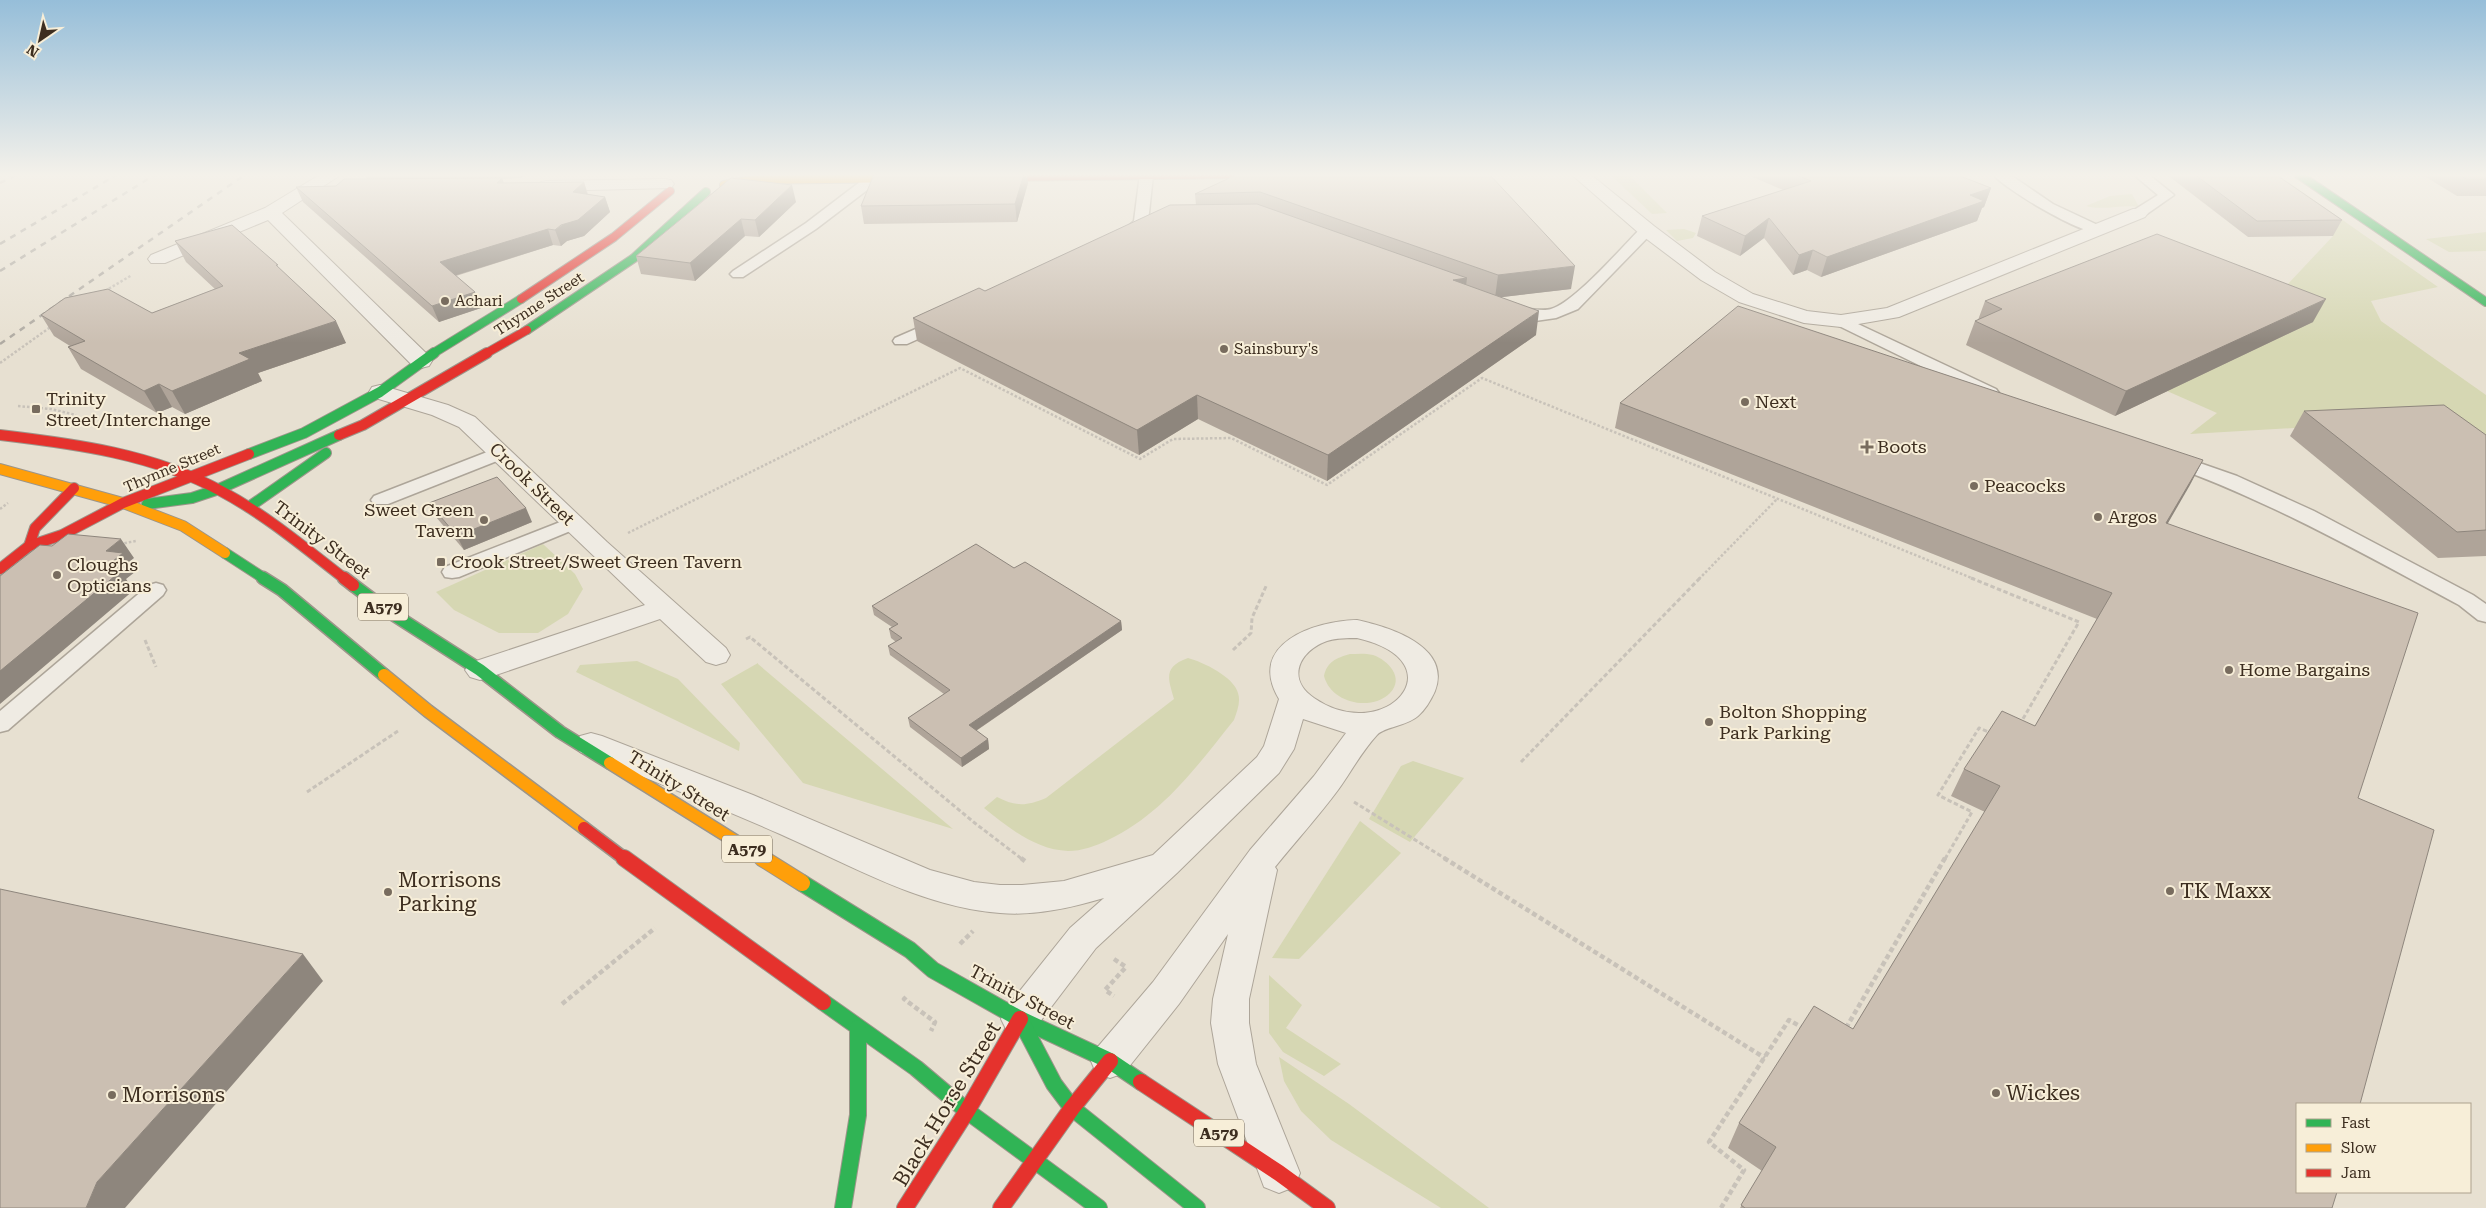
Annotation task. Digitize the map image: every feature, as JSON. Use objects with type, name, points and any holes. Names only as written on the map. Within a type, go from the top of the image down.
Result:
[{"type":"main road","name":"Thynne Street","points":[[123,503],[304,433],[380,392],[421,361],[509,307],[622,230]]},
{"type":"main road","name":"Thynne Street","points":[[123,503],[169,502],[192,498],[219,489],[311,446],[363,425],[509,342],[634,258],[664,230]]},
{"type":"main road","points":[[2380,230],[2486,302]]},
{"type":"main road","points":[[249,507],[276,490],[363,425]]},
{"type":"main road","name":"Trinity Street","points":[[0,435],[38,438],[116,452],[159,463],[219,489],[249,507],[385,609],[480,670],[560,732],[910,950],[934,970],[1020,1019],[1110,1061],[1279,1173],[1327,1208]]},
{"type":"main road","name":"A579","points":[[0,469],[123,503],[183,526],[282,590],[428,711],[685,904],[916,1068],[967,1110],[1098,1208]]},
{"type":"main road","points":[[29,546],[35,528],[74,488]]},
{"type":"main road","points":[[0,569],[29,546],[62,535],[123,503]]},
{"type":"main road","points":[[1020,1019],[1054,1084],[1072,1108],[1196,1208]]},
{"type":"main road","name":"Black Horse Street","points":[[906,1208],[967,1110],[1020,1019]]},
{"type":"main road","points":[[843,1208],[858,1115],[858,1028]]},
{"type":"main road","points":[[1001,1208],[1072,1108],[1110,1061]]},
{"type":"street","points":[[158,260],[228,230]]},
{"type":"street","points":[[289,230],[421,361]]},
{"type":"street","points":[[1647,230],[1708,276],[1746,298],[1804,317],[1841,321],[1892,313],[2097,230]]},
{"type":"street","name":"Crook Street","points":[[380,392],[409,399],[467,422],[598,548],[716,654]]},
{"type":"street","points":[[480,670],[665,608]]},
{"type":"street","points":[[1358,629],[1374,632],[1401,644],[1412,653],[1422,669],[1423,678],[1419,695],[1407,708],[1387,719],[1369,723],[1347,723],[1325,718],[1307,709],[1294,698],[1287,688],[1284,666],[1291,652],[1304,640],[1334,630],[1358,629]]},
{"type":"street","points":[[1020,1019],[1083,938],[1166,864],[1268,765],[1279,749],[1294,698]]},
{"type":"street","points":[[1110,1061],[1166,993],[1262,859],[1325,784],[1369,723]]},
{"type":"street","points":[[560,732],[750,807],[942,890],[1000,899],[1035,899],[1093,888],[1166,864]]},
{"type":"street","points":[[1262,859],[1231,999],[1230,1023],[1237,1064],[1279,1173]]},
{"type":"lane","points":[[738,274],[804,230]]},
{"type":"lane","points":[[1107,246],[1133,230]]},
{"type":"lane","points":[[1498,306],[1537,317],[1557,314],[1572,306],[1647,230]]},
{"type":"lane","points":[[901,341],[951,318]]},
{"type":"lane","points":[[1841,321],[2002,398]]},
{"type":"lane","points":[[381,500],[500,453]]},
{"type":"lane","points":[[2157,454],[2230,480],[2307,515],[2466,600],[2486,616]]},
{"type":"lane","points":[[452,572],[573,523]]},
{"type":"lane","points":[[0,724],[156,590]]},
{"type":"path","points":[[100,294],[158,260]]},
{"type":"path","points":[[0,363],[53,325]]},
{"type":"path","points":[[598,548],[960,368],[1140,459],[1173,439],[1230,438],[1327,485],[1482,378],[2079,622],[2020,725]]},
{"type":"path","points":[[17,406],[65,411],[79,417]]},
{"type":"path","points":[[1521,762],[1777,499]]},
{"type":"path","points":[[0,509],[2,504]]},
{"type":"path","points":[[1233,650],[1251,633],[1252,618],[1268,584]]},
{"type":"path","points":[[716,654],[750,637],[976,824],[1033,868]]},
{"type":"path","points":[[307,792],[428,711]]},
{"type":"path","points":[[1845,1030],[1972,812],[1938,795],[1979,728],[1995,735]]},
{"type":"path","points":[[1325,784],[1765,1058]]},
{"type":"path","points":[[562,1004],[685,904]]},
{"type":"path","points":[[1721,1208],[1744,1170],[1709,1142],[1789,1020],[1804,1029]]},
{"type":"green space","points":[[1666,230],[1688,230],[1696,233],[1693,238],[1677,241]]},
{"type":"green space","points":[[2325,230],[2357,230],[2438,287],[2371,301],[2381,321],[2486,395],[2486,464],[2429,420],[2190,434],[2217,413],[2167,391],[2312,322],[2287,285],[2333,236]]},
{"type":"green space","points":[[2486,232],[2486,251],[2449,252],[2426,239]]},
{"type":"green space","points":[[543,544],[575,574],[583,589],[568,614],[538,633],[499,633],[454,610],[436,592]]},
{"type":"green space","points":[[1350,654],[1373,655],[1389,665],[1393,670],[1396,681],[1390,693],[1382,699],[1363,703],[1352,702],[1335,693],[1328,685],[1324,676],[1325,671],[1333,661]]},
{"type":"green space","points":[[1188,658],[1202,663],[1231,681],[1238,693],[1239,703],[1234,720],[1178,788],[1146,817],[1128,829],[1094,846],[1068,851],[1044,847],[1033,842],[1012,830],[984,808],[997,797],[1016,804],[1033,803],[1046,798],[1174,699],[1169,674],[1174,665]]},
{"type":"green space","points":[[637,661],[678,679],[740,743],[739,751],[576,672],[580,665]]},
{"type":"green space","points":[[758,663],[953,829],[803,783],[721,684]]},
{"type":"green space","points":[[1413,761],[1464,778],[1410,842],[1369,819],[1401,766]]},
{"type":"green space","points":[[1360,821],[1401,853],[1299,959],[1272,958]]},
{"type":"green space","points":[[1269,975],[1302,1005],[1286,1028],[1341,1064],[1324,1076],[1283,1052],[1269,1033]]},
{"type":"green space","points":[[1279,1057],[1349,1104],[1489,1208],[1441,1208],[1331,1140],[1301,1111],[1284,1081]]},
{"type":"building","points":[[213,230],[238,230],[278,265],[276,265],[336,321],[239,353],[250,359],[172,391],[159,384],[144,391],[68,347],[85,341],[41,315],[65,298],[108,289],[152,313],[223,286],[175,241]]},
{"type":"building","points":[[346,230],[544,230],[440,262],[475,292],[432,306]]},
{"type":"building","points":[[667,230],[728,230],[690,263],[636,256]]},
{"type":"building","name":"Sainsbury's","points":[[1115,230],[1332,230],[1467,278],[1453,280],[1539,311],[1328,455],[1197,395],[1137,430],[913,318],[979,288],[985,291]]},
{"type":"building","points":[[1370,230],[1542,230],[1575,266],[1498,275]]},
{"type":"building","points":[[1733,230],[1753,230],[1745,236]]},
{"type":"building","points":[[1779,230],[1902,230],[1827,257],[1813,250],[1799,255]]},
{"type":"building","points":[[2157,234],[2326,299],[2126,391],[1975,321],[2002,309],[1985,301]]},
{"type":"building","points":[[1738,306],[2203,460],[2166,523],[2418,613],[2358,798],[2434,830],[2360,1103],[2296,1103],[2296,1193],[2337,1193],[2332,1208],[1745,1208],[1741,1205],[1776,1147],[1739,1123],[1814,1006],[1853,1029],[2000,786],[1964,769],[2002,711],[2035,726],[2112,593],[1620,403]]},
{"type":"building","points":[[2444,405],[2486,435],[2486,530],[2457,532],[2304,411]]},
{"type":"building","points":[[497,477],[526,508],[457,536],[429,503]]},
{"type":"building","points":[[68,534],[121,539],[106,551],[123,553],[102,570],[121,571],[0,671],[0,576],[40,545],[52,546]]},
{"type":"building","points":[[976,544],[1014,568],[1025,562],[1121,621],[969,725],[988,739],[961,758],[908,718],[950,690],[888,646],[902,638],[889,629],[898,624],[872,606]]},
{"type":"building","name":"Morrisons","points":[[0,889],[303,954],[97,1182],[86,1208],[0,1208]]},
{"type":"railway","points":[[0,244],[23,230]]},
{"type":"railway","points":[[0,271],[65,230]]},
{"type":"railway","points":[[0,344],[164,230]]},
{"type":"traffic: fast","points":[[527,330],[634,258],[664,230]]},
{"type":"traffic: fast","points":[[2381,230],[2486,302]]},
{"type":"traffic: fast","points":[[249,454],[304,433],[380,392],[421,361],[521,299]]},
{"type":"traffic: fast","points":[[147,504],[192,498],[219,489],[339,435]]},
{"type":"traffic: fast","points":[[249,507],[326,453]]},
{"type":"traffic: fast","points":[[225,553],[282,590],[384,675]]},
{"type":"traffic: fast","points":[[353,585],[385,609],[480,670],[560,732],[610,763]]},
{"type":"traffic: fast","points":[[802,883],[910,950],[933,970],[1020,1019],[1110,1061],[1141,1082]]},
{"type":"traffic: fast","points":[[823,1002],[916,1068],[967,1111],[1099,1208]]},
{"type":"traffic: fast","points":[[1020,1019],[1054,1084],[1072,1108],[1197,1208]]},
{"type":"traffic: fast","points":[[843,1208],[858,1115],[858,1028]]},
{"type":"traffic: slow","points":[[0,469],[123,503],[183,526],[225,553]]},
{"type":"traffic: slow","points":[[384,675],[428,711],[584,828]]},
{"type":"traffic: slow","points":[[610,763],[802,883]]},
{"type":"traffic: jam","points":[[521,299],[622,230]]},
{"type":"traffic: jam","points":[[339,435],[363,425],[527,330]]},
{"type":"traffic: jam","points":[[0,435],[113,452],[167,467],[194,477],[255,511],[288,534],[353,585]]},
{"type":"traffic: jam","points":[[0,569],[29,546],[62,535],[123,503],[249,454]]},
{"type":"traffic: jam","points":[[29,546],[35,528],[74,488]]},
{"type":"traffic: jam","points":[[584,828],[685,904],[823,1002]]},
{"type":"traffic: jam","points":[[905,1208],[967,1111],[1020,1019]]},
{"type":"traffic: jam","points":[[1001,1208],[1072,1108],[1110,1061]]},
{"type":"traffic: jam","points":[[1141,1082],[1279,1173],[1327,1208]]},
{"type":"place","name":"Achari","points":[[445,301]]},
{"type":"place","name":"Sainsbury's","points":[[1224,349]]},
{"type":"place","name":"Next","points":[[1745,402]]},
{"type":"place","name":"Trinity Street/Interchange","points":[[36,409]]},
{"type":"place","name":"Boots","points":[[1867,447]]},
{"type":"place","name":"Peacocks","points":[[1974,486]]},
{"type":"place","name":"Argos","points":[[2098,517]]},
{"type":"place","name":"Sweet Green Tavern","points":[[484,520]]},
{"type":"place","name":"Crook Street/Sweet Green Tavern","points":[[441,562]]},
{"type":"place","name":"Cloughs Opticians","points":[[57,575]]},
{"type":"place","name":"Home Bargains","points":[[2229,670]]},
{"type":"place","name":"Bolton Shopping Park Parking","points":[[1709,722]]},
{"type":"place","name":"TK Maxx","points":[[2170,891]]},
{"type":"place","name":"Morrisons Parking","points":[[388,892]]},
{"type":"place","name":"Wickes","points":[[1996,1093]]},
{"type":"place","name":"Morrisons","points":[[112,1095]]}]
